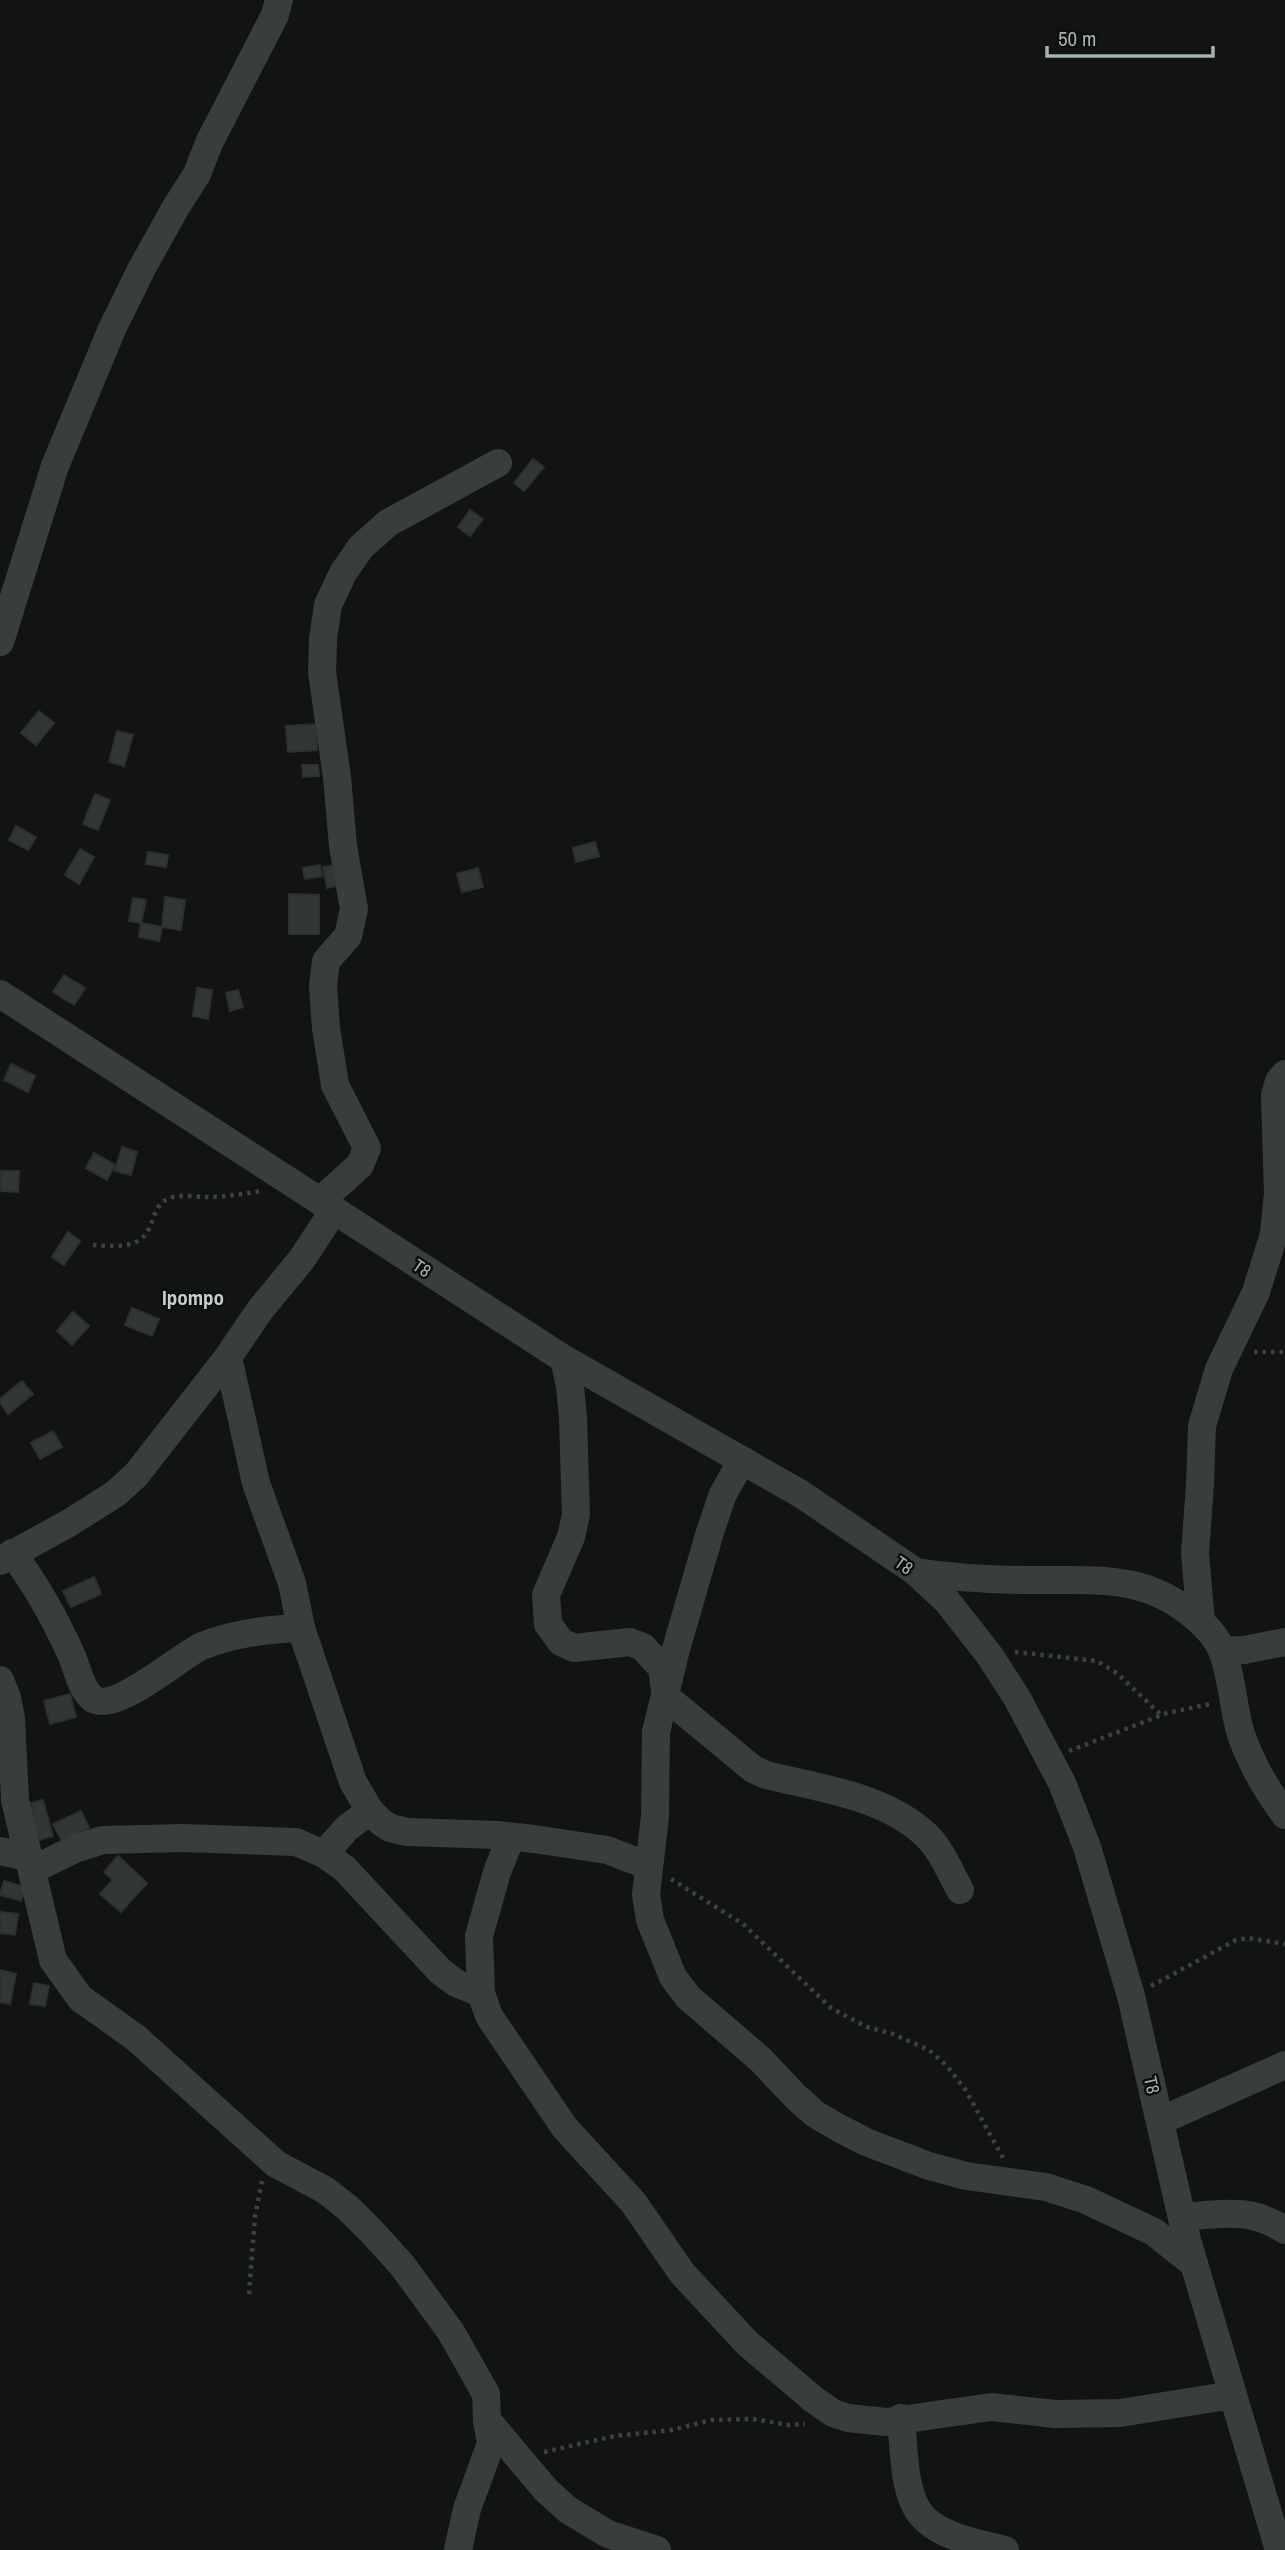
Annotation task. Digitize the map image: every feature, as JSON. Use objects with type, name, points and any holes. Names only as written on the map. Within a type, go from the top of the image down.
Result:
[{"type":"street","points":[[0,642],[55,466],[102,354],[142,268],[197,174],[209,143],[275,15],[279,0]]},
{"type":"street","points":[[301,1628],[251,1631],[221,1639],[181,1658],[163,1672],[116,1699],[102,1702],[92,1699],[84,1686],[50,1613],[28,1575],[6,1557],[115,1494],[136,1475],[228,1357],[260,1310],[302,1259],[327,1205],[360,1165],[367,1148],[335,1085],[323,996],[326,961],[348,936],[354,909],[343,846],[337,777],[322,672],[328,605],[343,573],[361,547],[388,523],[498,463]]},
{"type":"street","name":"T8","points":[[0,994],[564,1359],[801,1494],[915,1572],[947,1601],[986,1650],[1017,1698],[1062,1783],[1087,1847],[1132,1996],[1194,2264],[1279,2550]]},
{"type":"street","points":[[1201,1622],[1195,1553],[1202,1426],[1219,1369],[1256,1292],[1274,1234],[1278,1193],[1275,1095],[1279,1081],[1285,1074]]},
{"type":"street","points":[[228,1357],[256,1483],[292,1583],[301,1628],[353,1782],[370,1811],[390,1828],[407,1832],[511,1837],[607,1850],[649,1866]]},
{"type":"street","points":[[564,1359],[573,1418],[576,1515],[571,1536],[546,1595],[548,1624],[561,1642],[574,1648],[630,1642],[643,1647],[662,1668],[666,1697],[753,1769],[766,1775],[846,1795],[876,1805],[901,1818],[927,1836],[960,1890]]},
{"type":"street","points":[[742,1460],[723,1494],[710,1532],[676,1649],[656,1732],[654,1817],[646,1894],[650,1920],[673,1977],[688,1997],[761,2060],[815,2114],[866,2142],[929,2166],[966,2176],[1059,2191],[1154,2232],[1194,2264]]},
{"type":"street","points":[[915,1572],[971,1579],[1106,1579],[1161,1593],[1182,1606],[1201,1622],[1223,1651],[1240,1730],[1251,1762],[1285,1815]]},
{"type":"street","points":[[1223,1651],[1285,1642]]},
{"type":"street","points":[[0,1680],[8,1698],[15,1801],[53,1960],[80,1998],[136,2038],[268,2157],[297,2177],[325,2190],[348,2208],[402,2265],[470,2363],[486,2394],[491,2443],[467,2510],[458,2550]]},
{"type":"street","points":[[324,1853],[347,1828],[370,1811]]},
{"type":"street","points":[[511,1837],[497,1872],[480,1936],[481,1993],[489,2016],[565,2128],[633,2202],[682,2273],[747,2343],[813,2399],[841,2416],[886,2422],[991,2407],[1055,2414],[1101,2415],[1153,2410],[1233,2395]]},
{"type":"street","points":[[0,1851],[30,1863],[92,1843],[135,1838],[296,1842],[324,1853],[344,1868],[432,1964],[456,1983],[481,1993]]},
{"type":"street","points":[[1160,2121],[1285,2065]]},
{"type":"street","points":[[1182,2217],[1250,2214],[1271,2221],[1285,2230]]},
{"type":"street","points":[[901,2418],[908,2474],[918,2511],[933,2525],[947,2532],[1005,2550]]},
{"type":"street","points":[[487,2420],[547,2490],[568,2510],[607,2534],[657,2550]]},
{"type":"path","points":[[93,1245],[119,1246],[140,1240],[146,1235],[160,1203],[173,1196],[231,1195],[292,1183]]},
{"type":"path","points":[[986,1650],[1097,1661],[1118,1674],[1161,1715]]},
{"type":"path","points":[[1049,1758],[1161,1715],[1233,1699]]},
{"type":"path","points":[[649,1866],[743,1924],[831,2008],[867,2027],[893,2034],[929,2050],[946,2065],[965,2089],[1007,2166],[1027,2185]]},
{"type":"path","points":[[1132,1996],[1236,1940],[1248,1938],[1285,1944]]},
{"type":"path","points":[[248,2294],[258,2196],[268,2157]]},
{"type":"path","points":[[520,2458],[583,2442],[672,2430],[711,2420],[752,2419],[789,2425],[809,2424],[841,2416]]},
{"type":"building","points":[[533,459],[544,467],[524,491],[514,483]]},
{"type":"building","points":[[470,510],[483,519],[470,536],[458,527]]},
{"type":"building","points":[[39,711],[54,723],[36,745],[21,733]]},
{"type":"building","points":[[316,724],[317,750],[288,752],[286,726]]},
{"type":"building","points":[[117,731],[133,735],[124,766],[109,762]]},
{"type":"building","points":[[302,765],[318,765],[319,776],[303,777]]},
{"type":"building","points":[[95,794],[110,800],[98,830],[83,824]]},
{"type":"building","points":[[16,826],[36,837],[28,850],[9,840]]},
{"type":"building","points":[[595,842],[599,856],[576,862],[573,848]]},
{"type":"building","points":[[80,849],[94,857],[79,884],[65,875]]},
{"type":"building","points":[[148,852],[168,855],[166,867],[146,864]]},
{"type":"building","points":[[320,865],[322,876],[305,879],[303,868]]},
{"type":"building","points":[[336,865],[339,885],[327,888],[323,867]]},
{"type":"building","points":[[478,868],[483,887],[462,892],[457,874]]},
{"type":"building","points":[[289,894],[319,895],[319,934],[289,934]]},
{"type":"building","points":[[165,897],[185,900],[181,930],[162,927]]},
{"type":"building","points":[[133,898],[146,900],[141,923],[129,921]]},
{"type":"building","points":[[141,923],[162,927],[159,941],[139,937]]},
{"type":"building","points":[[64,975],[85,988],[74,1005],[53,992]]},
{"type":"building","points":[[197,988],[212,990],[208,1019],[193,1016]]},
{"type":"building","points":[[238,990],[243,1007],[230,1011],[226,993]]},
{"type":"building","points":[[11,1064],[35,1076],[28,1092],[4,1080]]},
{"type":"building","points":[[122,1147],[137,1152],[131,1175],[115,1171]]},
{"type":"building","points":[[94,1153],[115,1165],[107,1180],[86,1168]]},
{"type":"building","points":[[1,1171],[19,1171],[18,1192],[1,1191]]},
{"type":"building","points":[[68,1232],[80,1241],[64,1265],[52,1257]]},
{"type":"building","points":[[132,1308],[159,1319],[152,1336],[125,1325]]},
{"type":"building","points":[[73,1312],[89,1326],[72,1345],[57,1331]]},
{"type":"building","points":[[22,1381],[33,1394],[8,1414],[0,1399]]},
{"type":"building","points":[[53,1431],[62,1447],[40,1459],[31,1443]]},
{"type":"building","points":[[94,1577],[101,1594],[71,1607],[63,1591]]},
{"type":"building","points":[[70,1694],[76,1717],[50,1724],[44,1701]]},
{"type":"building","points":[[43,1800],[53,1836],[32,1842],[26,1817],[34,1815],[31,1803]]},
{"type":"building","points":[[81,1811],[89,1828],[62,1841],[53,1824]]},
{"type":"building","points":[[118,1856],[147,1883],[121,1912],[100,1894],[113,1880],[104,1872]]},
{"type":"building","points":[[4,1881],[25,1887],[21,1901],[0,1895]]},
{"type":"building","points":[[0,1912],[18,1914],[15,1935],[0,1933]]},
{"type":"building","points":[[0,1970],[16,1974],[10,2004],[0,2002]]},
{"type":"building","points":[[34,1983],[49,1986],[45,2006],[30,2004]]},
{"type":"district","name":"Ipompo","points":[[193,1297]]}]
